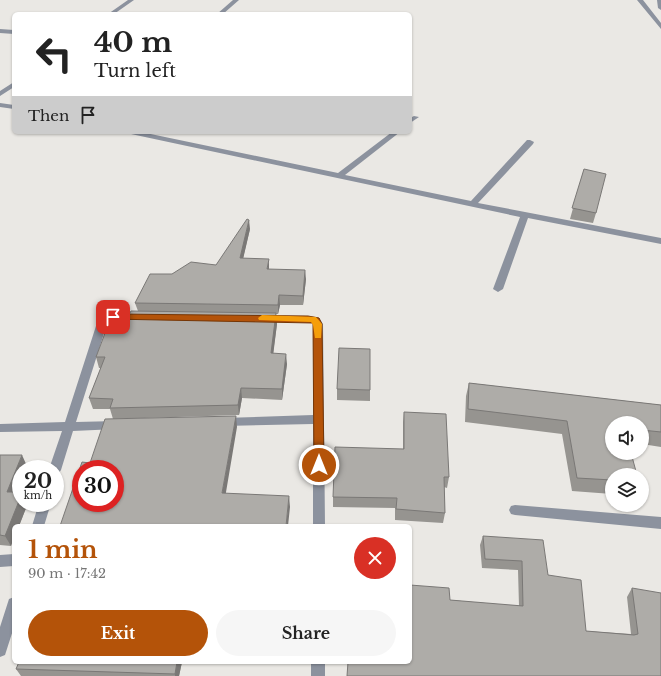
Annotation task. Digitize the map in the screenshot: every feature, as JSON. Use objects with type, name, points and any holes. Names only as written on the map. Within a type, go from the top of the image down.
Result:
[{"type":"street","points":[[114,12],[131,0]]},
{"type":"street","points":[[222,12],[236,0]]},
{"type":"street","points":[[640,0],[661,27]]},
{"type":"street","points":[[660,0],[661,8]]},
{"type":"street","points":[[0,31],[12,32]]},
{"type":"street","points":[[0,94],[12,85]]},
{"type":"street","points":[[0,104],[12,107]]},
{"type":"street","points":[[140,134],[525,215],[661,241]]},
{"type":"street","points":[[338,176],[393,134]]},
{"type":"street","points":[[473,204],[530,142]]},
{"type":"street","points":[[498,289],[525,215]]},
{"type":"street","points":[[58,460],[101,326],[105,320],[113,317],[151,317]]},
{"type":"street","points":[[256,318],[308,319],[316,320],[318,324],[319,524]]},
{"type":"street","points":[[209,422],[319,418]]},
{"type":"street","points":[[0,428],[131,425]]},
{"type":"street","points":[[515,510],[661,523]]},
{"type":"street","points":[[39,524],[42,512]]},
{"type":"street","points":[[0,561],[12,560]]},
{"type":"street","points":[[0,650],[12,611]]},
{"type":"street","points":[[318,664],[318,676]]},
{"type":"building","points":[[584,169],[606,174],[596,213],[572,208]]},
{"type":"building","points":[[247,219],[249,220],[240,258],[269,259],[267,269],[305,270],[303,296],[279,295],[278,305],[135,303],[150,274],[172,274],[191,262],[216,265]]},
{"type":"building","points":[[131,311],[276,313],[271,353],[286,354],[282,389],[241,388],[238,405],[110,408],[113,399],[89,398],[105,357],[96,357],[110,320],[126,320]]},
{"type":"building","points":[[339,348],[370,349],[370,390],[337,389]]},
{"type":"building","points":[[469,383],[661,405],[661,432],[649,431],[649,416],[605,416],[605,460],[633,460],[635,468],[605,468],[605,480],[577,478],[567,421],[468,409]]},
{"type":"building","points":[[404,412],[446,414],[449,477],[444,477],[445,513],[396,509],[397,498],[333,497],[335,447],[404,449]]},
{"type":"building","points":[[236,416],[222,493],[289,496],[286,524],[61,524],[72,491],[72,512],[124,512],[124,460],[91,460],[105,419]]},
{"type":"building","points":[[0,455],[22,455],[20,460],[12,460],[12,480],[7,492],[12,492],[12,512],[15,512],[5,536],[0,535]]},
{"type":"building","points":[[483,536],[543,540],[548,575],[581,580],[586,631],[634,635],[638,634],[632,588],[661,593],[661,676],[347,676],[348,664],[412,664],[412,585],[449,588],[450,600],[523,606],[522,561],[485,559]]},
{"type":"building","points":[[18,664],[177,664],[175,674],[16,669]]},
{"type":"slow traffic","points":[[262,318],[313,319],[316,320],[318,324],[318,335]]},
{"type":"route","points":[[113,317],[316,320],[318,324],[319,465]]}]
